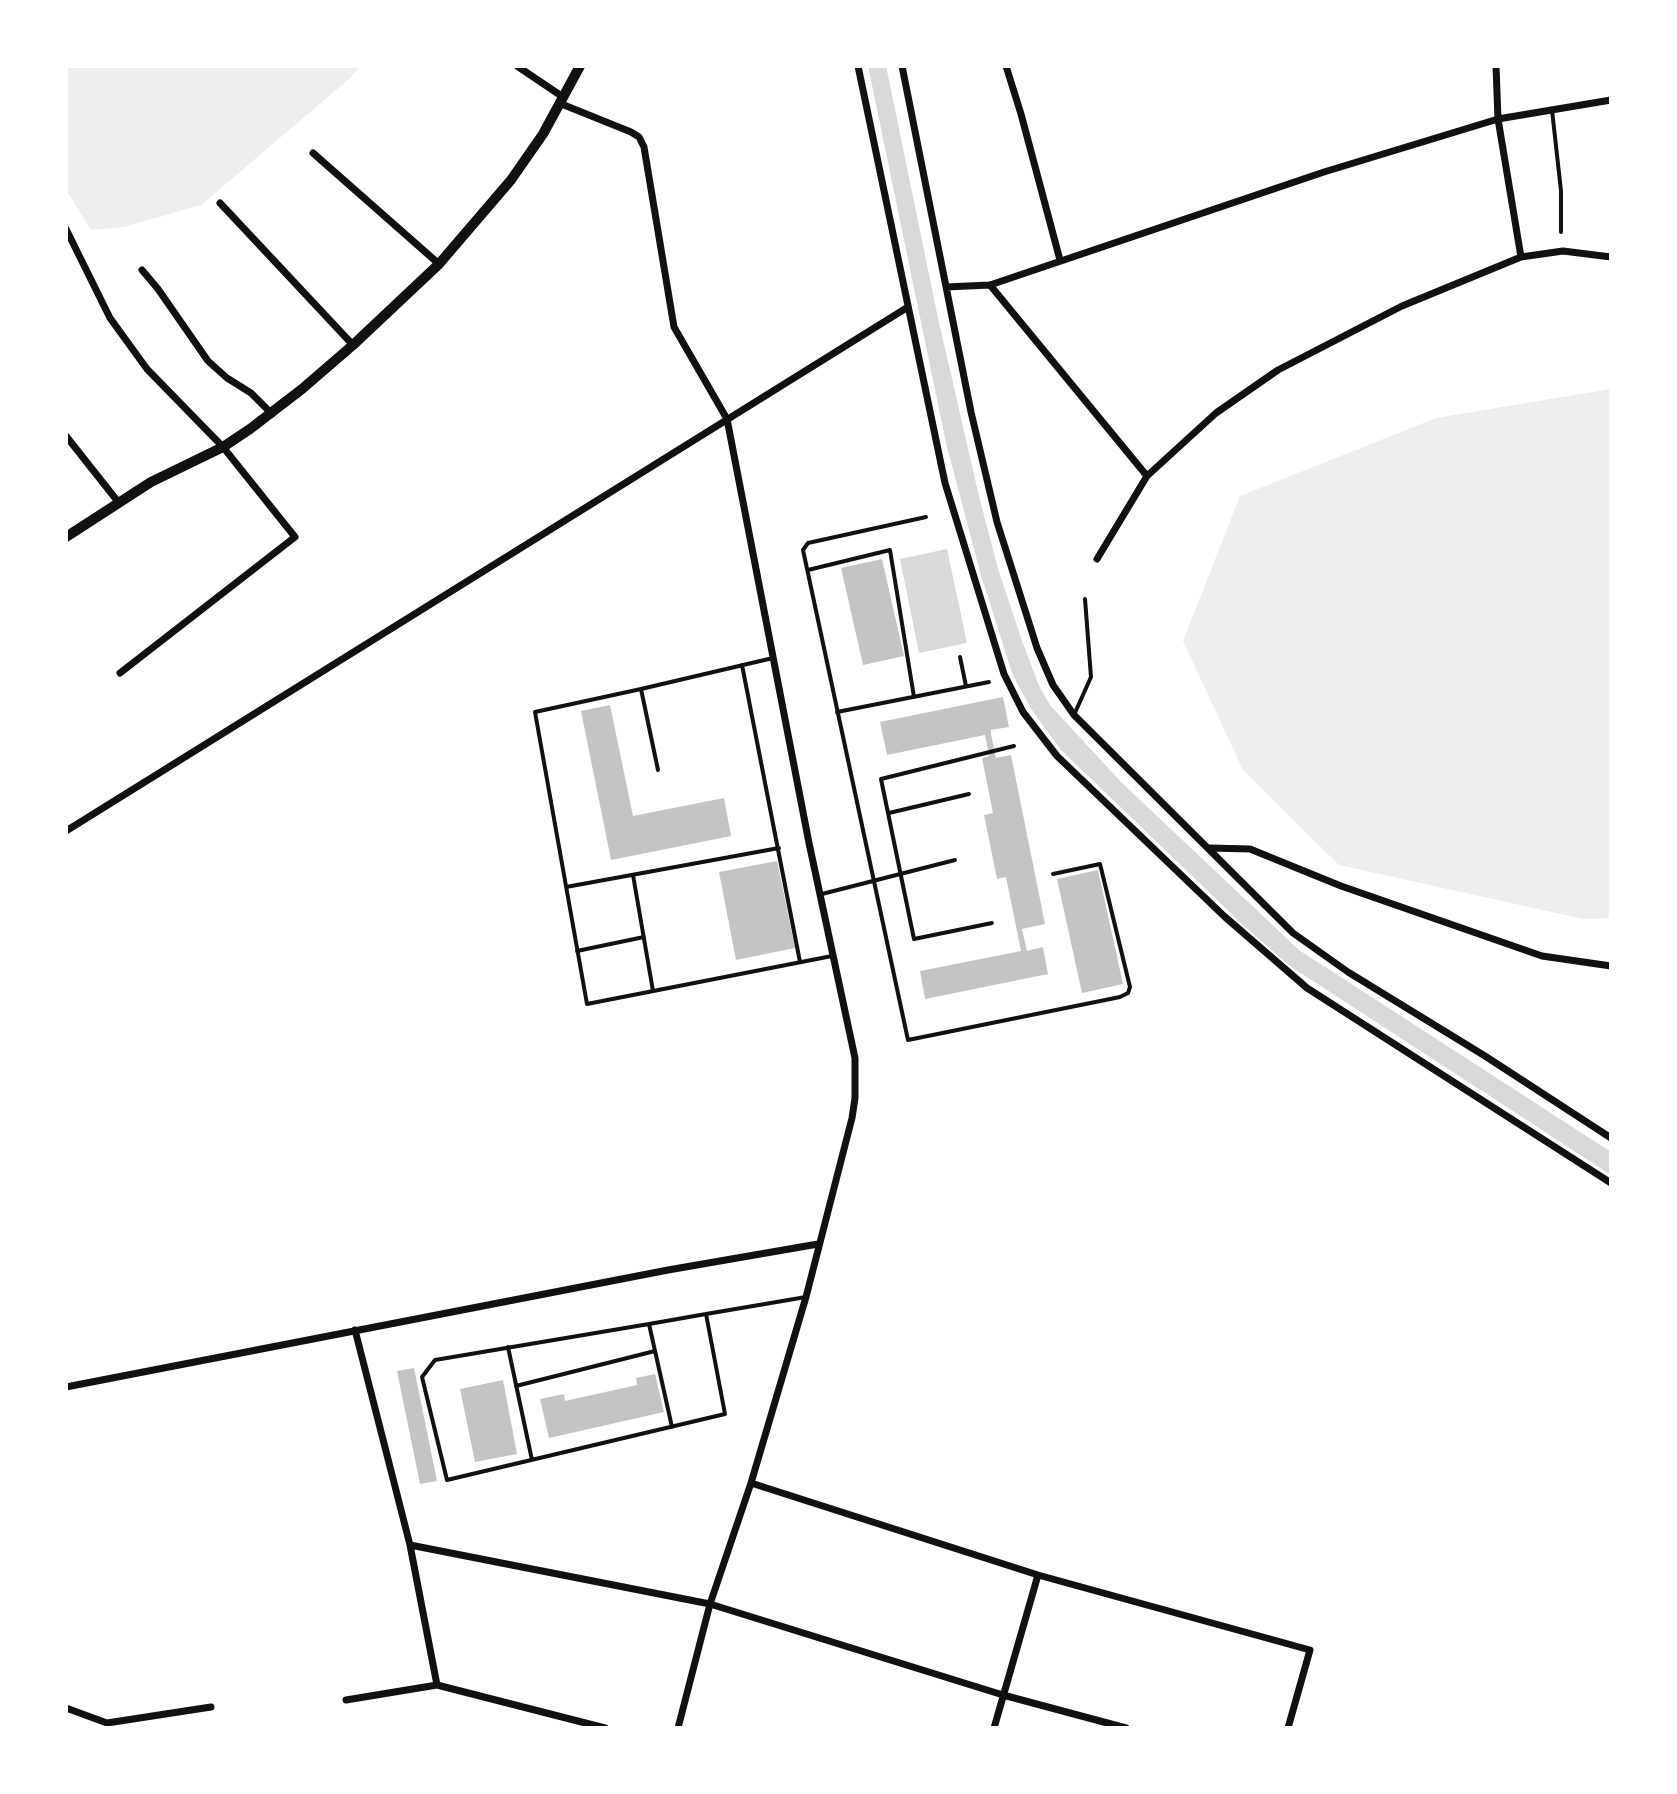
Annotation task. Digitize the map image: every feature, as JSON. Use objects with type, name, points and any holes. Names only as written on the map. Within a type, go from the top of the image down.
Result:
[{"type":"main road","points":[[66,537],[151,482],[223,447],[272,414],[353,345],[439,264],[511,180],[543,134],[580,66]]},
{"type":"street","points":[[517,66],[561,100],[639,137],[644,147],[674,327],[727,419],[819,895],[855,1058],[855,1098],[806,1297],[751,1483],[710,1604],[678,1728]]},
{"type":"street","points":[[858,66],[945,483],[996,650],[1014,695],[1047,745],[1225,917],[1307,988],[1611,1183]]},
{"type":"street","points":[[902,66],[971,412],[997,522],[1042,664],[1053,685],[1074,715],[1275,916],[1318,951],[1611,1138]]},
{"type":"street","points":[[1006,66],[1060,260]]},
{"type":"street","points":[[1496,66],[1498,119],[1521,257]]},
{"type":"street","points":[[946,287],[990,285],[1324,172],[1498,119],[1611,100]]},
{"type":"street","points":[[313,153],[439,264]]},
{"type":"street","points":[[220,203],[353,345]]},
{"type":"street","points":[[66,229],[110,318],[147,369],[223,447],[295,537],[120,673]]},
{"type":"street","points":[[1097,559],[1147,476],[1216,413],[1278,370],[1402,306],[1521,257],[1563,251],[1611,257]]},
{"type":"street","points":[[142,270],[208,361],[251,393],[272,414]]},
{"type":"street","points":[[990,285],[1147,476]]},
{"type":"street","points":[[66,831],[908,307]]},
{"type":"street","points":[[66,436],[119,503]]},
{"type":"street","points":[[1210,848],[1250,849],[1341,886],[1542,956],[1611,966]]},
{"type":"street","points":[[66,1387],[668,1270],[818,1244]]},
{"type":"street","points":[[355,1330],[410,1545],[437,1685]]},
{"type":"street","points":[[751,1483],[1038,1575],[1310,1650],[1288,1728]]},
{"type":"street","points":[[410,1545],[710,1604],[1003,1695],[1126,1728]]},
{"type":"street","points":[[994,1728],[1038,1575]]},
{"type":"street","points":[[346,1700],[437,1685],[605,1728]]},
{"type":"street","points":[[66,1708],[107,1723],[211,1707]]},
{"type":"lane","points":[[1552,110],[1561,191],[1561,232]]},
{"type":"lane","points":[[926,517],[808,543],[803,550],[908,1040],[1128,993],[1130,987],[1100,864],[1053,874]]},
{"type":"lane","points":[[807,571],[890,550],[914,697]]},
{"type":"lane","points":[[1074,715],[1091,677],[1085,599]]},
{"type":"lane","points":[[960,657],[966,686]]},
{"type":"lane","points":[[773,658],[535,712],[587,1004],[832,956]]},
{"type":"lane","points":[[742,665],[800,962]]},
{"type":"lane","points":[[837,712],[989,682]]},
{"type":"lane","points":[[641,689],[658,770]]},
{"type":"lane","points":[[992,923],[914,939],[881,779],[1014,746]]},
{"type":"lane","points":[[889,813],[969,794]]},
{"type":"lane","points":[[566,887],[779,848]]},
{"type":"lane","points":[[819,895],[955,860]]},
{"type":"lane","points":[[633,875],[653,991]]},
{"type":"lane","points":[[577,951],[644,937]]},
{"type":"lane","points":[[706,1314],[725,1414],[447,1480],[422,1377],[435,1360],[806,1297]]},
{"type":"lane","points":[[649,1324],[672,1427]]},
{"type":"lane","points":[[508,1347],[532,1460]]},
{"type":"lane","points":[[516,1386],[655,1351]]},
{"type":"shaded area","points":[[66,66],[361,66],[201,205],[124,227],[91,230],[66,190]]},
{"type":"shaded area","points":[[868,66],[886,66],[978,492],[998,569],[1021,638],[1039,686],[1050,705],[1121,782],[1299,950],[1611,1152],[1611,1175],[1290,966],[1061,750],[1035,715],[1013,676],[980,572],[946,443]]},
{"type":"shaded area","points":[[1611,389],[1611,918],[1583,919],[1339,865],[1243,770],[1183,641],[1240,496],[1436,418]]},
{"type":"shaded area","points":[[947,549],[967,643],[919,653],[900,559]]},
{"type":"building","points":[[882,559],[904,656],[863,665],[841,568]]},
{"type":"building","points":[[1003,697],[1009,727],[991,730],[991,734],[996,758],[1011,755],[1045,924],[1022,929],[1027,951],[1043,947],[1048,974],[925,999],[920,971],[1021,951],[1006,877],[997,879],[984,815],[993,813],[982,758],[989,756],[985,735],[887,755],[880,722]]},
{"type":"building","points":[[610,705],[633,816],[724,798],[731,836],[611,860],[581,711]]},
{"type":"building","points":[[777,861],[795,948],[736,960],[719,872]]},
{"type":"building","points":[[1098,870],[1123,984],[1082,993],[1057,879]]},
{"type":"building","points":[[414,1368],[437,1481],[420,1484],[397,1371]]},
{"type":"building","points":[[655,1374],[664,1412],[549,1438],[540,1399],[564,1394],[565,1401],[637,1385],[636,1378]]},
{"type":"building","points":[[503,1380],[517,1454],[475,1462],[460,1389]]}]
